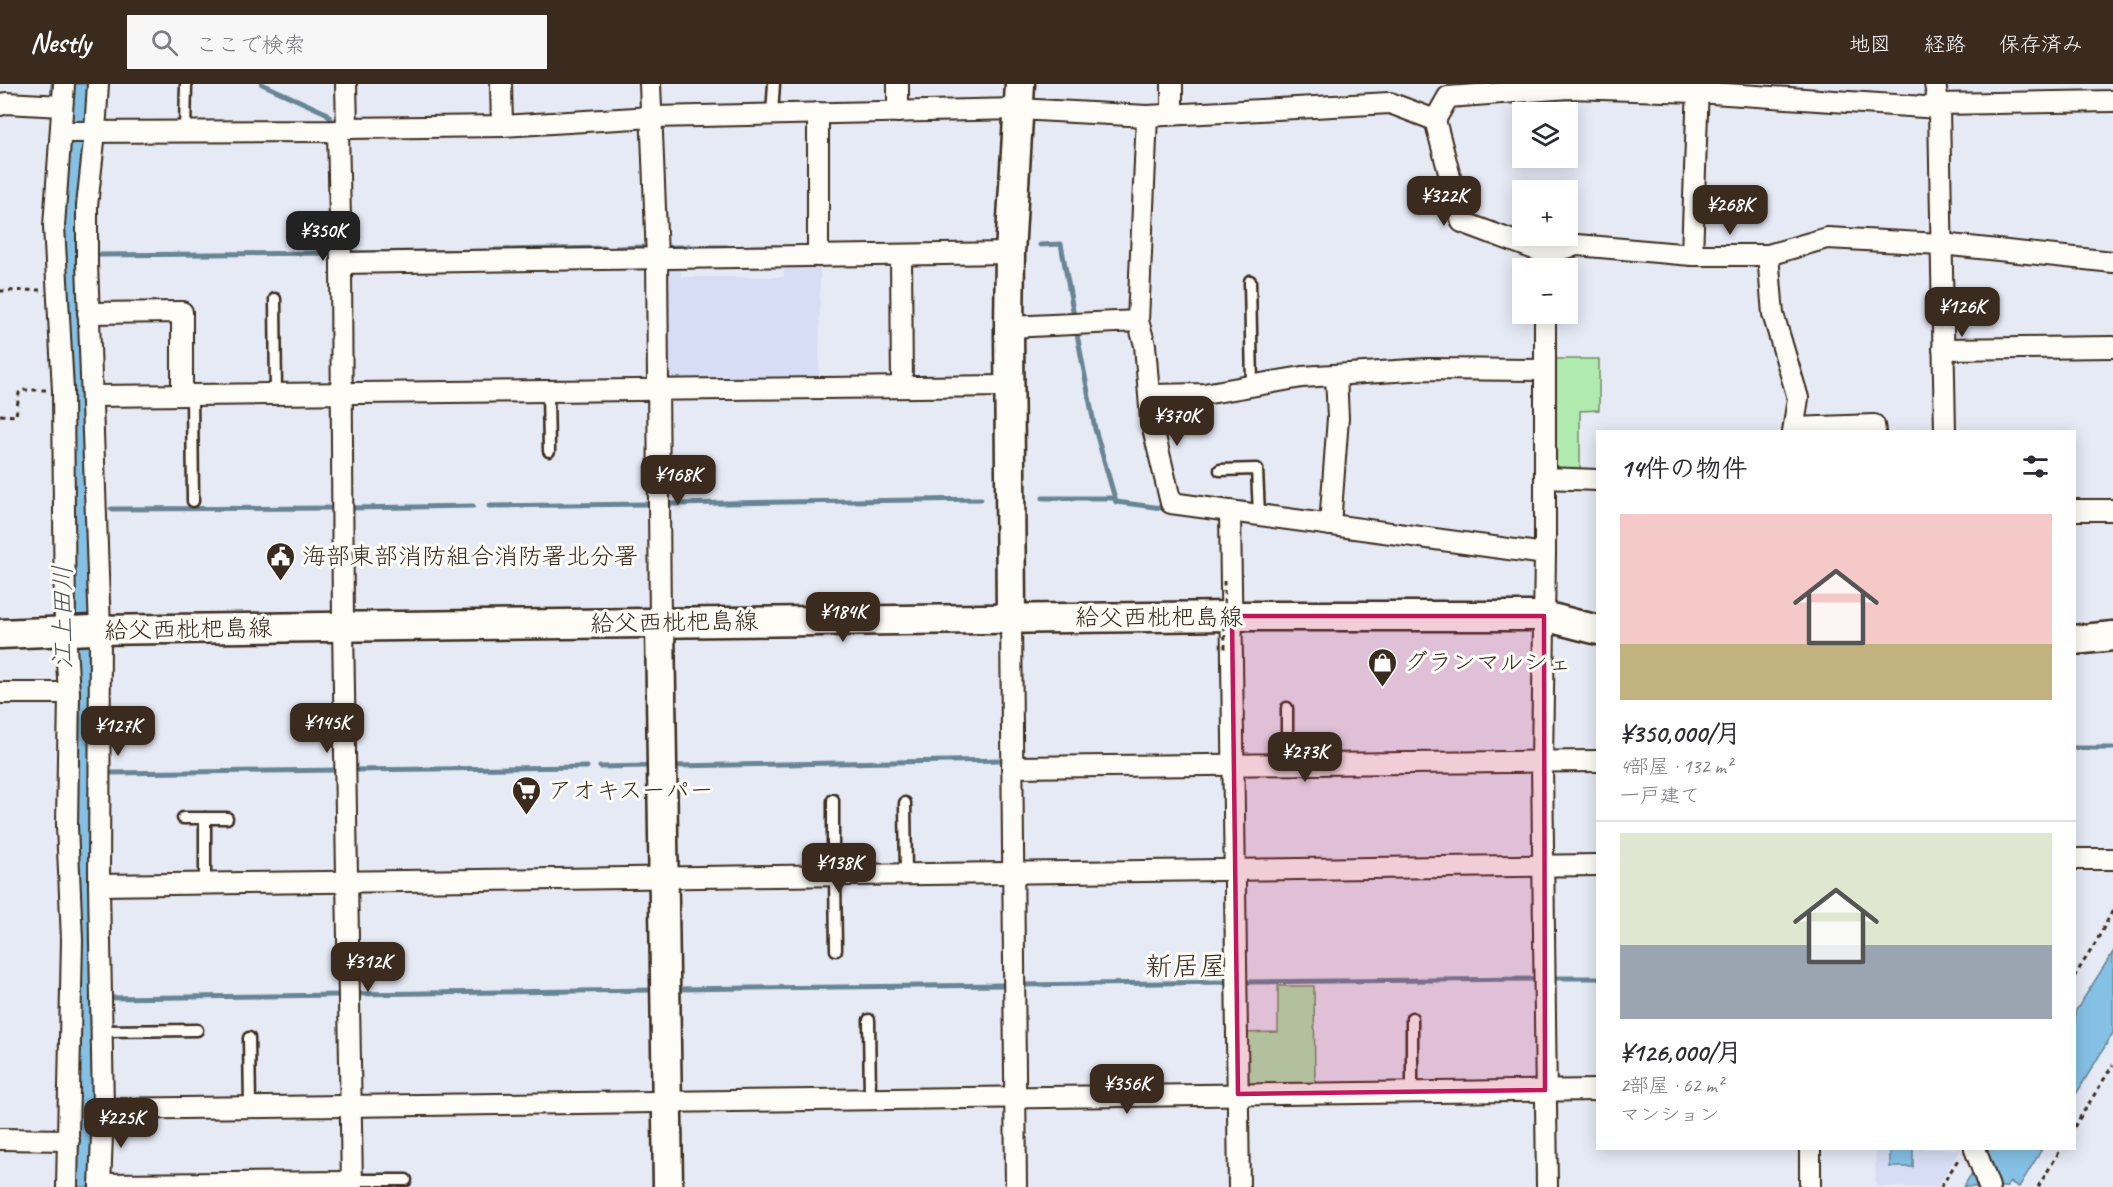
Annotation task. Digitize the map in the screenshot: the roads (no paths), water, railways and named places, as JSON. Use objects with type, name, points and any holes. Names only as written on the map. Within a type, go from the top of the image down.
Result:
[{"type":"main road","points":[[1011,618],[1010,253],[1019,97]]},
{"type":"main road","name":"給父西枇杷島線","points":[[0,634],[343,627],[1232,616],[1545,616],[1596,629]]},
{"type":"main road","points":[[660,623],[668,1187]]},
{"type":"main road","points":[[2076,640],[2113,636]]},
{"type":"street","points":[[64,84],[63,132],[54,226],[63,390],[99,885],[104,1109],[100,1186],[352,1183],[343,627],[342,263],[343,129],[346,84]]},
{"type":"street","points":[[67,1187],[72,940],[67,826],[69,693],[81,631],[92,396],[88,313],[87,206],[91,132],[98,84]]},
{"type":"street","points":[[501,84],[502,126]]},
{"type":"street","points":[[650,84],[657,258],[660,623]]},
{"type":"street","points":[[898,84],[898,112]]},
{"type":"street","points":[[1172,84],[1172,114]]},
{"type":"street","points":[[1935,84],[1939,106],[1945,430]]},
{"type":"street","points":[[1692,255],[1698,88]]},
{"type":"street","points":[[1539,258],[1462,222],[1435,120],[1447,91],[1698,88],[1939,106],[2113,101]]},
{"type":"street","points":[[63,132],[502,126],[652,117],[898,112],[1019,97],[1147,116],[1390,103],[1435,120]]},
{"type":"street","points":[[0,105],[6,103],[62,106]]},
{"type":"street","points":[[818,113],[818,256]]},
{"type":"street","points":[[1147,116],[1138,321],[1145,345],[1151,420],[1171,504],[1545,554]]},
{"type":"street","points":[[1551,258],[1577,245],[1692,255],[1768,255],[1827,238],[1941,244],[2113,262]]},
{"type":"street","points":[[342,263],[1010,253]]},
{"type":"street","points":[[901,255],[902,387]]},
{"type":"street","points":[[1768,255],[1773,314],[1797,398],[1794,430],[1874,425],[1875,430]]},
{"type":"street","points":[[88,313],[182,312],[187,395]]},
{"type":"street","points":[[1009,327],[1138,321]]},
{"type":"street","points":[[1545,324],[1545,616],[1542,762],[1547,1187]]},
{"type":"street","points":[[1943,348],[2113,347]]},
{"type":"street","points":[[1150,395],[1204,394],[1302,377],[1427,369],[1545,370]]},
{"type":"street","points":[[1330,525],[1338,418],[1336,375]]},
{"type":"street","points":[[92,396],[1009,386]]},
{"type":"street","points":[[1545,478],[1596,480]]},
{"type":"street","points":[[2076,510],[2113,510]]},
{"type":"street","points":[[1230,512],[1239,1187]]},
{"type":"street","points":[[1011,618],[1016,1187]]},
{"type":"street","points":[[0,693],[69,693]]},
{"type":"street","points":[[1012,767],[1596,761]]},
{"type":"street","points":[[2076,859],[2113,859]]},
{"type":"street","points":[[99,885],[1596,865]]},
{"type":"street","points":[[104,1109],[1596,1090]]},
{"type":"street","points":[[0,1139],[69,1140]]},
{"type":"street","points":[[1810,1150],[1810,1187]]},
{"type":"street","points":[[1975,1150],[1989,1187]]},
{"type":"lane","points":[[185,132],[186,84]]},
{"type":"lane","points":[[772,114],[774,84]]},
{"type":"lane","points":[[1250,281],[1252,386]]},
{"type":"lane","points":[[275,299],[276,394]]},
{"type":"lane","points":[[548,391],[549,451]]},
{"type":"lane","points":[[187,395],[193,501]]},
{"type":"lane","points":[[1221,470],[1257,469],[1259,515]]},
{"type":"lane","points":[[1287,708],[1287,764]]},
{"type":"lane","points":[[832,800],[836,950]]},
{"type":"lane","points":[[905,803],[906,874]]},
{"type":"lane","points":[[183,818],[227,818]]},
{"type":"lane","points":[[205,818],[205,883]]},
{"type":"lane","points":[[1412,1018],[1412,1092]]},
{"type":"lane","points":[[869,1020],[870,1100]]},
{"type":"lane","points":[[102,1031],[197,1030]]},
{"type":"lane","points":[[249,1038],[250,1107]]},
{"type":"lane","points":[[352,1183],[406,1180]]},
{"type":"water","points":[[72,84],[91,84],[87,398],[95,1115],[92,1187],[76,1187],[79,1140],[80,939],[74,824],[73,396],[62,257]]},
{"type":"water","points":[[2113,952],[2113,1033],[2076,1094],[2076,1010]]},
{"type":"water","points":[[1890,1150],[1913,1150],[1913,1167],[1890,1167]]},
{"type":"water","points":[[1987,1150],[2041,1150],[2019,1187],[2010,1182],[2007,1187],[1963,1187]]},
{"type":"waterway","points":[[52,100],[53,84]]},
{"type":"waterway","points":[[262,84],[326,113],[334,123]]},
{"type":"waterway","points":[[1040,245],[1061,244],[1074,316]]},
{"type":"waterway","points":[[617,248],[644,247]]},
{"type":"waterway","points":[[669,247],[727,247]]},
{"type":"waterway","points":[[752,247],[778,247]]},
{"type":"waterway","points":[[495,250],[606,248]]},
{"type":"waterway","points":[[349,253],[486,251]]},
{"type":"waterway","points":[[99,255],[334,253]]},
{"type":"waterway","points":[[1076,329],[1095,429],[1116,502],[1170,509]]},
{"type":"waterway","points":[[1043,498],[1115,498]]},
{"type":"waterway","points":[[669,504],[981,499]]},
{"type":"waterway","points":[[489,506],[649,504]]},
{"type":"waterway","points":[[351,508],[473,506]]},
{"type":"waterway","points":[[111,509],[337,508]]},
{"type":"waterway","points":[[2076,748],[2113,748]]},
{"type":"waterway","points":[[673,766],[1005,760]]},
{"type":"waterway","points":[[600,767],[649,766]]},
{"type":"waterway","points":[[352,770],[587,767]]},
{"type":"waterway","points":[[109,773],[340,770]]},
{"type":"waterway","points":[[1553,978],[1596,978]]},
{"type":"waterway","points":[[1243,982],[1534,979]]},
{"type":"waterway","points":[[1021,985],[1231,982]]},
{"type":"waterway","points":[[677,989],[1006,985]]},
{"type":"waterway","points":[[353,994],[655,990]]},
{"type":"waterway","points":[[109,998],[341,995]]},
{"type":"place","name":"海部東部消防組合消防署北分署","points":[[281,582]]},
{"type":"place","name":"グランマルシェ","points":[[1383,688]]},
{"type":"place","name":"アオキスーパー","points":[[527,816]]},
{"type":"district","name":"新居屋","points":[[1186,966]]},
{"type":"water label","name":"江上田川","points":[[62,617]]}]
